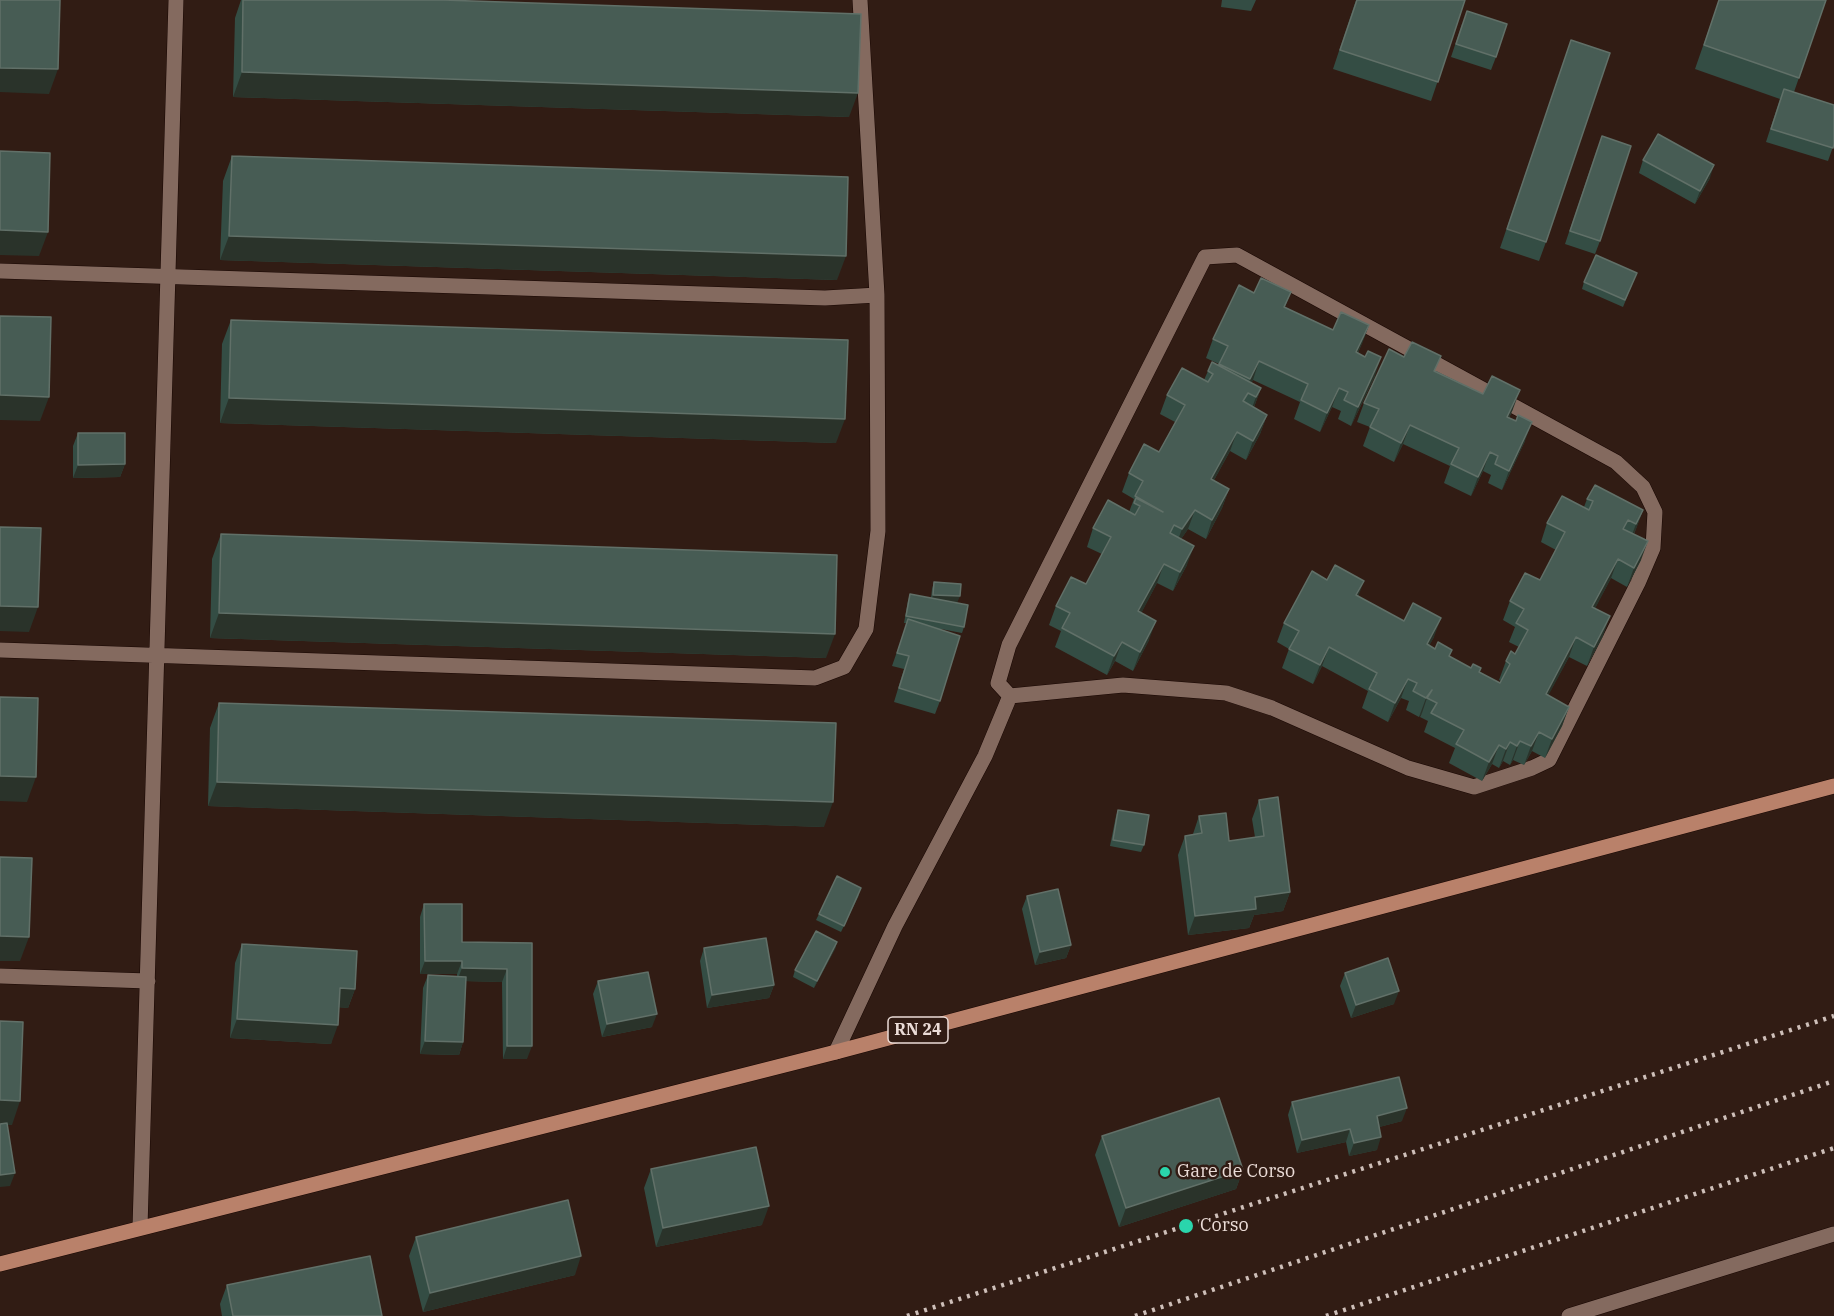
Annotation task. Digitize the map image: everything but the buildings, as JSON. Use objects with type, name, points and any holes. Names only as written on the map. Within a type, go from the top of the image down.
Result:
[{"type":"main road","name":"RN 24","points":[[0,1264],[836,1053],[1831,786]]},
{"type":"street","points":[[140,1227],[176,0]]},
{"type":"street","points":[[0,650],[815,678],[844,667],[866,629],[878,531],[877,295],[860,0]]},
{"type":"street","points":[[1237,255],[1616,462],[1643,487],[1655,512],[1653,548],[1638,583],[1549,760],[1474,787],[1408,768],[1272,708],[1226,693],[1123,686],[1010,696],[998,683],[1009,645],[1205,257],[1237,255]]},
{"type":"street","points":[[0,271],[825,298],[877,295]]},
{"type":"street","points":[[836,1053],[895,926],[985,756],[1010,696]]},
{"type":"street","points":[[0,976],[148,981]]},
{"type":"street","points":[[1569,1316],[1834,1234]]},
{"type":"railway","points":[[907,1316],[1834,1016]]},
{"type":"railway","points":[[1135,1316],[1834,1081]]},
{"type":"railway","points":[[1326,1316],[1834,1148]]},
{"type":"place","name":"Gare de Corso","points":[[1165,1172]]},
{"type":"place","name":"Corso","points":[[1186,1226]]}]
